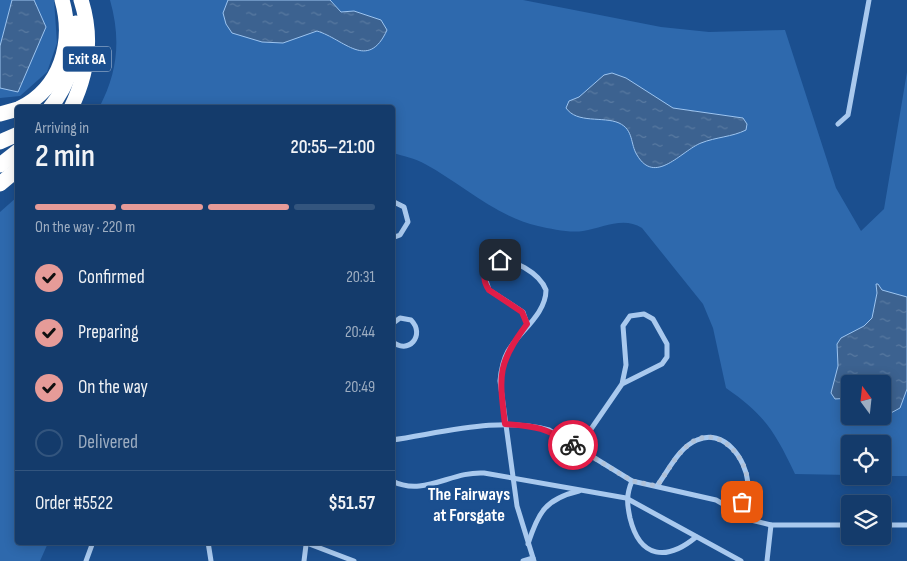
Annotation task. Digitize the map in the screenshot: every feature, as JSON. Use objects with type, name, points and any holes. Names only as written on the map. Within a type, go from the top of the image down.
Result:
[{"type":"highway","points":[[24,105],[41,95],[58,71],[63,56],[66,28],[62,0]]},
{"type":"highway","points":[[52,105],[63,88],[73,61],[78,3]]},
{"type":"highway","points":[[63,105],[71,92],[83,61],[86,36],[78,3]]},
{"type":"highway","name":"Exit 8A","points":[[72,105],[83,80],[87,63],[88,45],[78,3]]},
{"type":"highway","points":[[0,114],[15,109]]},
{"type":"highway","points":[[0,142],[15,135]]},
{"type":"highway","points":[[0,165],[15,153]]},
{"type":"highway","points":[[0,184],[15,172]]},
{"type":"street","points":[[838,124],[848,115],[869,0]]},
{"type":"street","points":[[395,202],[404,207],[408,222],[400,235],[395,237]]},
{"type":"street","points":[[522,561],[533,559],[516,506],[500,382],[503,363],[514,342],[544,305],[546,290],[536,276],[507,260],[495,262],[484,274],[486,285],[489,290],[522,312],[527,324]]},
{"type":"street","points":[[578,448],[622,384],[626,365],[623,326],[630,316],[644,314],[653,318],[667,344],[667,357],[662,364],[622,384]]},
{"type":"street","points":[[395,322],[400,318],[411,320],[415,324],[418,335],[412,344],[401,346],[395,343]]},
{"type":"street","points":[[395,440],[505,424],[535,426],[549,430],[632,481],[716,500],[751,520],[771,525],[841,525]]},
{"type":"street","points":[[657,486],[682,451],[691,443],[698,439],[715,438],[731,446],[737,453],[746,474],[747,493],[738,512]]},
{"type":"street","points":[[395,482],[403,486],[420,488],[466,473],[484,473],[626,498],[741,561]]},
{"type":"street","points":[[632,481],[626,498],[634,533],[637,540],[650,552],[666,555],[674,554],[686,547],[696,537]]},
{"type":"street","points":[[528,544],[542,510],[554,498],[584,490]]},
{"type":"street","points":[[767,561],[771,525]]},
{"type":"street","points":[[891,525],[907,525]]},
{"type":"street","points":[[86,561],[92,545]]},
{"type":"street","points":[[205,561],[210,558],[208,545]]},
{"type":"street","points":[[304,561],[305,545]]},
{"type":"street","points":[[308,545],[354,561]]},
{"type":"shaded area","points":[[0,0],[12,0],[0,46]]},
{"type":"shaded area","points":[[34,0],[54,0],[57,43],[47,72],[20,96],[0,98],[0,88],[3,89],[46,27]]},
{"type":"shaded area","points":[[110,0],[523,0],[661,27],[709,32],[785,30],[836,188],[861,231],[884,209],[907,72],[907,476],[891,476],[891,435],[841,435],[841,475],[795,474],[768,425],[750,407],[726,388],[713,328],[703,304],[642,228],[628,223],[620,223],[583,231],[566,231],[538,226],[507,215],[425,164],[395,154],[395,105],[100,105],[114,68],[116,28]]},
{"type":"shaded area","points":[[15,199],[15,545],[47,545],[40,561],[0,561],[0,212]]},
{"type":"water","points":[[12,0],[34,0],[46,27],[18,92],[0,88],[0,46]]},
{"type":"water","points":[[228,0],[330,0],[341,12],[354,11],[381,20],[387,30],[380,42],[372,49],[364,51],[355,49],[317,31],[283,43],[262,42],[232,33],[226,24],[223,13]]},
{"type":"water","points":[[612,73],[626,78],[673,108],[743,118],[747,124],[746,130],[701,143],[660,167],[644,164],[637,155],[629,133],[624,126],[613,121],[583,118],[571,113],[566,108],[569,101],[579,97],[604,75]]},
{"type":"water","points":[[876,284],[878,284],[882,290],[907,297],[907,389],[900,408],[891,413],[891,375],[841,375],[841,399],[835,399],[831,393],[838,366],[837,344],[841,338],[864,326],[872,318],[877,293]]},
{"type":"way so far","points":[[573,445],[632,481],[657,486],[682,451],[691,443],[698,439],[715,438],[731,446],[737,453],[746,474],[747,493],[742,502]]},
{"type":"district","name":"The Fairways at Forsgate","points":[[469,504]]},
{"type":"route","points":[[500,260],[490,265],[484,274],[486,285],[489,290],[516,306],[522,312],[527,324],[508,352],[501,372],[500,382],[505,424],[535,426],[549,430],[573,445]]}]
